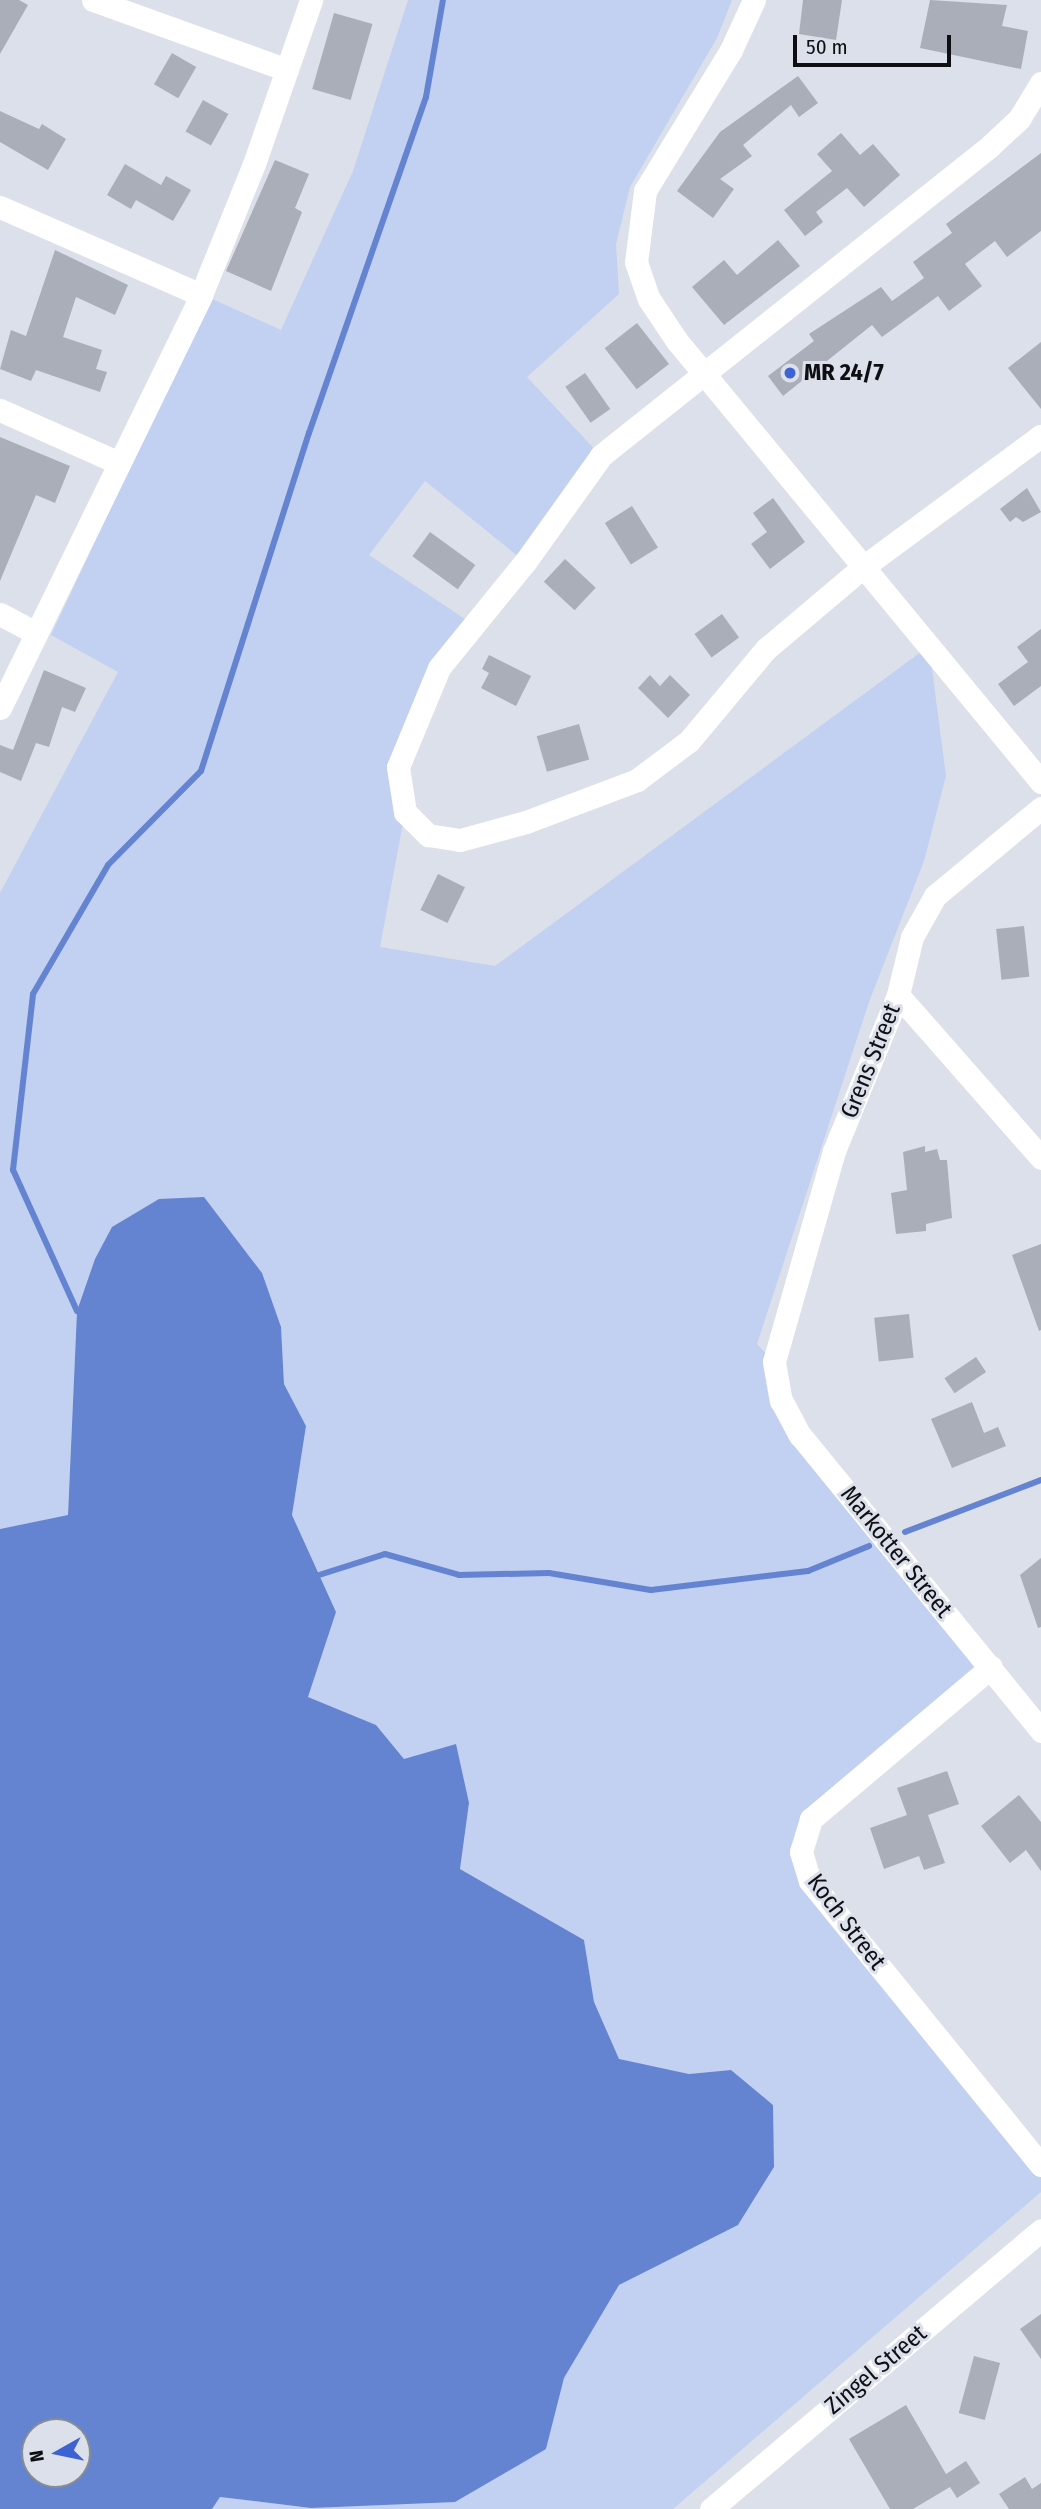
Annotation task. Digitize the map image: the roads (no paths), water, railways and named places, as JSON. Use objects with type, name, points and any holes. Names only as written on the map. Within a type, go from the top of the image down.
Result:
[{"type":"street","points":[[93,0],[288,70]]},
{"type":"street","points":[[0,708],[201,295],[288,70],[311,0]]},
{"type":"street","points":[[754,0],[731,51],[646,191],[636,262],[649,299],[677,341],[707,373],[1041,782]]},
{"type":"street","points":[[1041,83],[1018,119],[989,147],[601,456],[525,562],[439,668],[398,767],[405,812],[428,835],[460,840],[526,822],[637,780],[689,741],[766,649],[863,567],[1041,436]]},
{"type":"street","points":[[0,207],[201,295]]},
{"type":"street","points":[[0,411],[119,463]]},
{"type":"street","points":[[0,614],[36,633]]},
{"type":"street","name":"Grens Street","points":[[774,1362],[834,1151],[898,995],[912,937],[935,896],[1041,808]]},
{"type":"street","points":[[898,995],[1041,1158]]},
{"type":"street","name":"Markotter Street","points":[[774,1362],[781,1400],[800,1435],[1041,1731]]},
{"type":"street","name":"Koch Street","points":[[991,1667],[811,1819],[801,1852],[810,1881],[1041,2165]]},
{"type":"street","name":"Zingel Street","points":[[711,2509],[1041,2230]]},
{"type":"water","points":[[204,1197],[262,1273],[281,1327],[284,1384],[306,1426],[292,1515],[336,1612],[308,1697],[376,1725],[404,1759],[456,1744],[469,1803],[460,1869],[584,1940],[594,2002],[619,2059],[689,2074],[731,2070],[773,2105],[774,2167],[738,2225],[619,2285],[564,2378],[546,2449],[455,2502],[311,2508],[220,2497],[212,2509],[0,2509],[0,1529],[68,1515],[77,1311],[95,1259],[112,1227],[159,1199]]},
{"type":"waterway","points":[[77,1311],[13,1170],[33,994],[108,865],[201,771],[309,433],[426,97],[443,0]]},
{"type":"waterway","points":[[905,1532],[1041,1480]]},
{"type":"waterway","points":[[319,1575],[385,1554],[459,1575],[549,1573],[651,1590],[808,1571],[869,1546]]},
{"type":"place","name":"MR 24/7","points":[[790,373]]}]
